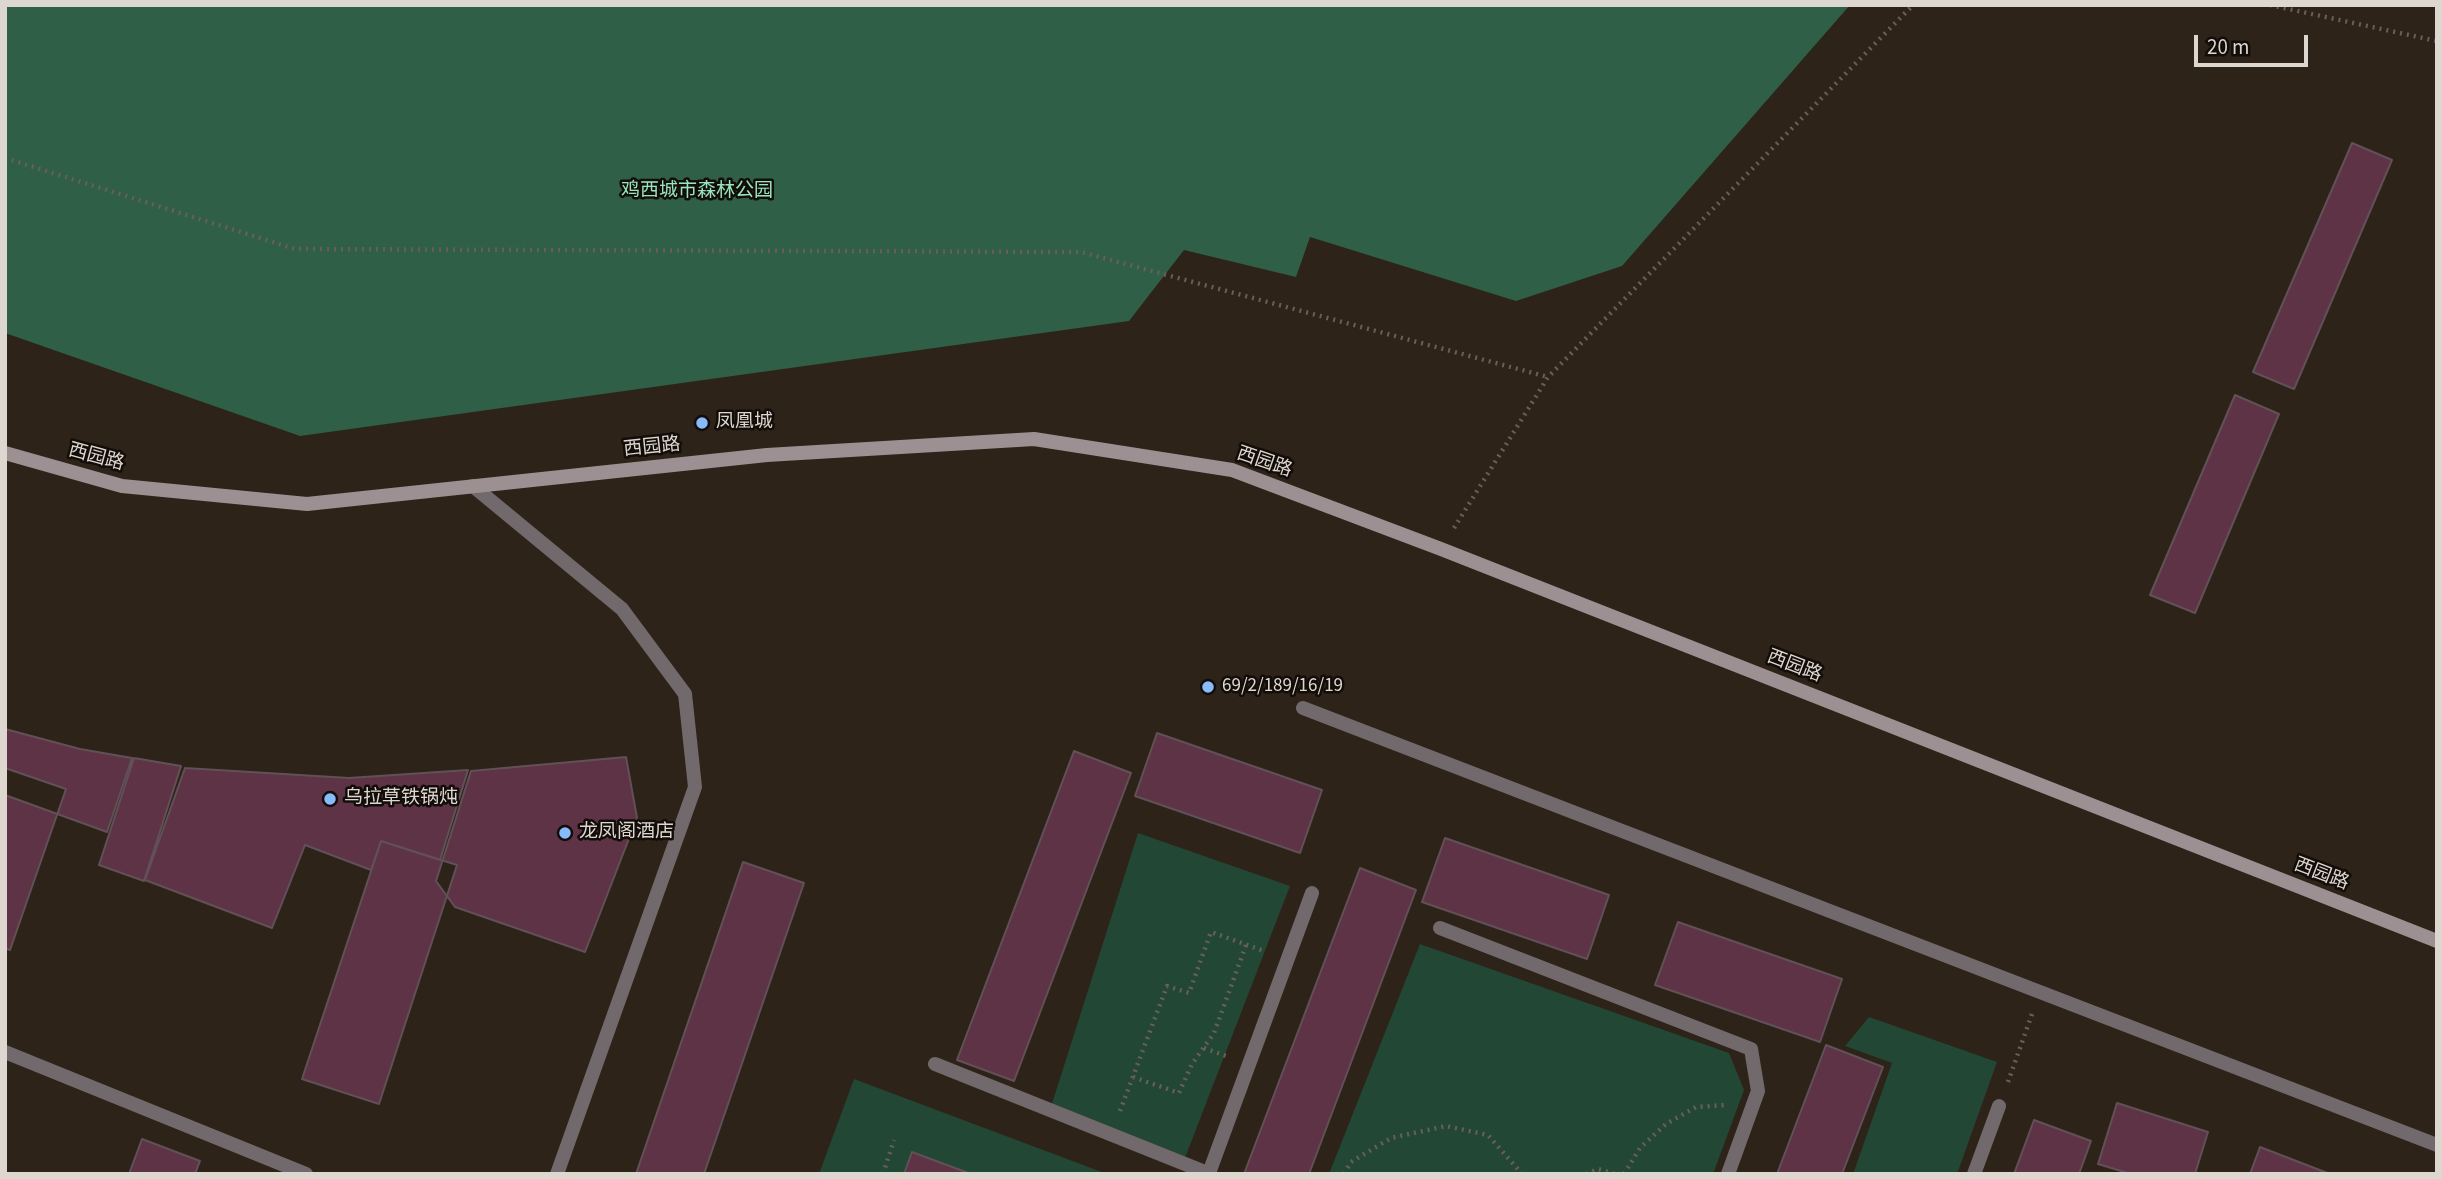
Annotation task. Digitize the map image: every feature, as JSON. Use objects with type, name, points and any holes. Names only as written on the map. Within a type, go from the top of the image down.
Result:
[{"type":"main road","name":"西园路","points":[[5,453],[122,486],[307,503],[767,455],[1034,439],[1232,470],[1441,549],[2437,941]]},
{"type":"street","points":[[473,486],[622,609],[685,694],[695,787],[557,1174]]},
{"type":"street","points":[[1303,708],[2437,1144]]},
{"type":"street","points":[[935,1064],[1209,1173],[1312,893]]},
{"type":"street","points":[[1440,928],[1751,1049],[1758,1091],[1728,1174]]},
{"type":"street","points":[[5,1052],[306,1174]]},
{"type":"street","points":[[1974,1174],[1999,1106]]},
{"type":"path","points":[[1441,549],[1548,377],[1913,5]]},
{"type":"path","points":[[2270,5],[2437,41]]},
{"type":"path","points":[[5,158],[295,248],[1081,252],[1548,377]]},
{"type":"path","points":[[1111,1134],[1167,986],[1189,993],[1211,932],[1287,960]]},
{"type":"path","points":[[1133,1077],[1179,1093],[1192,1063],[1214,1033],[1246,944]]},
{"type":"path","points":[[1999,1106],[2040,992]]},
{"type":"path","points":[[1624,1174],[1640,1149],[1657,1132],[1696,1107],[1726,1104],[1752,1108]]},
{"type":"path","points":[[1344,1174],[1351,1162],[1391,1138],[1446,1126],[1488,1135],[1522,1174]]},
{"type":"path","points":[[883,1174],[894,1140]]},
{"type":"path","points":[[1586,1174],[1598,1169],[1615,1174]]},
{"type":"green space","name":"鸡西城市森林公园","points":[[5,5],[1850,5],[1622,266],[1516,301],[1310,237],[1296,277],[1184,250],[1129,321],[300,436],[5,333]]},
{"type":"green space","points":[[1138,833],[1290,886],[1183,1163],[1050,1110]]},
{"type":"green space","points":[[1420,944],[1729,1053],[1744,1090],[1713,1174],[1329,1174]]},
{"type":"green space","points":[[1869,1017],[1997,1062],[1957,1174],[1853,1174],[1892,1063],[1845,1046]]},
{"type":"green space","points":[[854,1079],[1107,1174],[971,1174],[912,1152],[904,1174],[819,1174]]},
{"type":"building","points":[[2352,143],[2392,160],[2294,389],[2253,372]]},
{"type":"building","points":[[2235,395],[2279,414],[2195,613],[2150,595]]},
{"type":"building","points":[[5,729],[80,749],[132,758],[107,832],[5,795]]},
{"type":"building","points":[[1157,733],[1322,790],[1300,853],[1135,796]]},
{"type":"building","points":[[1074,751],[1131,773],[1014,1081],[957,1060]]},
{"type":"building","points":[[626,757],[637,818],[585,952],[455,907],[436,881],[471,771]]},
{"type":"building","points":[[134,758],[181,766],[144,881],[99,865]]},
{"type":"building","points":[[5,768],[66,789],[10,950],[5,948]]},
{"type":"building","points":[[185,768],[349,778],[468,770],[440,860],[381,841],[371,870],[305,845],[272,928],[145,880]]},
{"type":"building","points":[[1445,838],[1609,895],[1587,959],[1422,902]]},
{"type":"building","points":[[381,841],[457,865],[379,1104],[302,1079]]},
{"type":"building","points":[[743,862],[804,883],[704,1174],[636,1174]]},
{"type":"building","points":[[1360,868],[1416,890],[1309,1174],[1244,1174]]},
{"type":"building","points":[[1678,922],[1842,979],[1820,1042],[1655,985]]},
{"type":"building","points":[[1826,1045],[1883,1067],[1842,1174],[1777,1174]]},
{"type":"building","points":[[2117,1103],[2208,1132],[2195,1174],[2131,1174],[2098,1164]]},
{"type":"building","points":[[2034,1120],[2091,1141],[2079,1174],[2014,1174]]},
{"type":"building","points":[[142,1139],[200,1161],[195,1174],[129,1174]]},
{"type":"building","points":[[2260,1147],[2330,1174],[2250,1174]]},
{"type":"building","points":[[912,1152],[971,1174],[904,1174]]},
{"type":"place","name":"凤凰城","points":[[702,423]]},
{"type":"place","name":"69/2/189/16/19","points":[[1208,687]]},
{"type":"place","name":"乌拉草铁锅炖","points":[[330,799]]},
{"type":"place","name":"龙凤阁酒店","points":[[565,833]]}]
